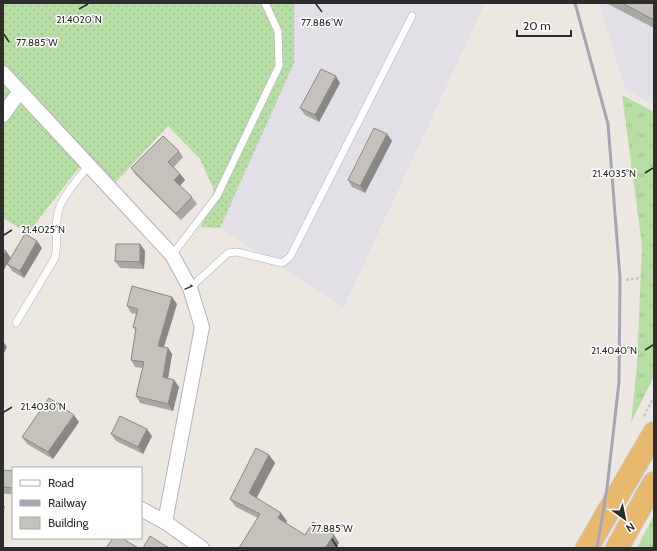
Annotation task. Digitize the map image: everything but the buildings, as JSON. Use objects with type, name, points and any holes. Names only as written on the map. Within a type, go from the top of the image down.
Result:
[{"type":"highway","points":[[587,548],[654,433]]},
{"type":"highway","points":[[617,548],[654,483]]},
{"type":"street","name":"1","points":[[3,73],[172,255],[190,288],[202,327],[165,522]]},
{"type":"street","points":[[3,115],[20,91]]},
{"type":"street","points":[[142,510],[165,522],[202,548]]},
{"type":"lane","points":[[172,255],[217,196],[279,66],[278,31],[265,3]]},
{"type":"lane","points":[[190,288],[228,253],[237,252],[282,263],[290,257],[412,16]]},
{"type":"lane","points":[[16,323],[54,258],[57,248],[57,223],[60,205],[89,165]]},
{"type":"path","points":[[626,280],[654,276]]},
{"type":"shaded area","points":[[294,3],[485,3],[344,307],[220,228],[294,63]]},
{"type":"shaded area","points":[[599,3],[654,3],[654,105],[625,89]]},
{"type":"green space","points":[[3,3],[294,3],[294,63],[220,228],[201,227],[214,190],[200,159],[168,126],[114,184],[89,155],[28,233],[3,218]]},
{"type":"green space","points":[[622,95],[654,112],[654,376],[631,423],[637,365],[642,245]]},
{"type":"green space","points":[[654,515],[654,548],[637,548]]},
{"type":"railway","points":[[575,3],[608,124],[620,278],[619,382],[607,488],[597,548]]}]
